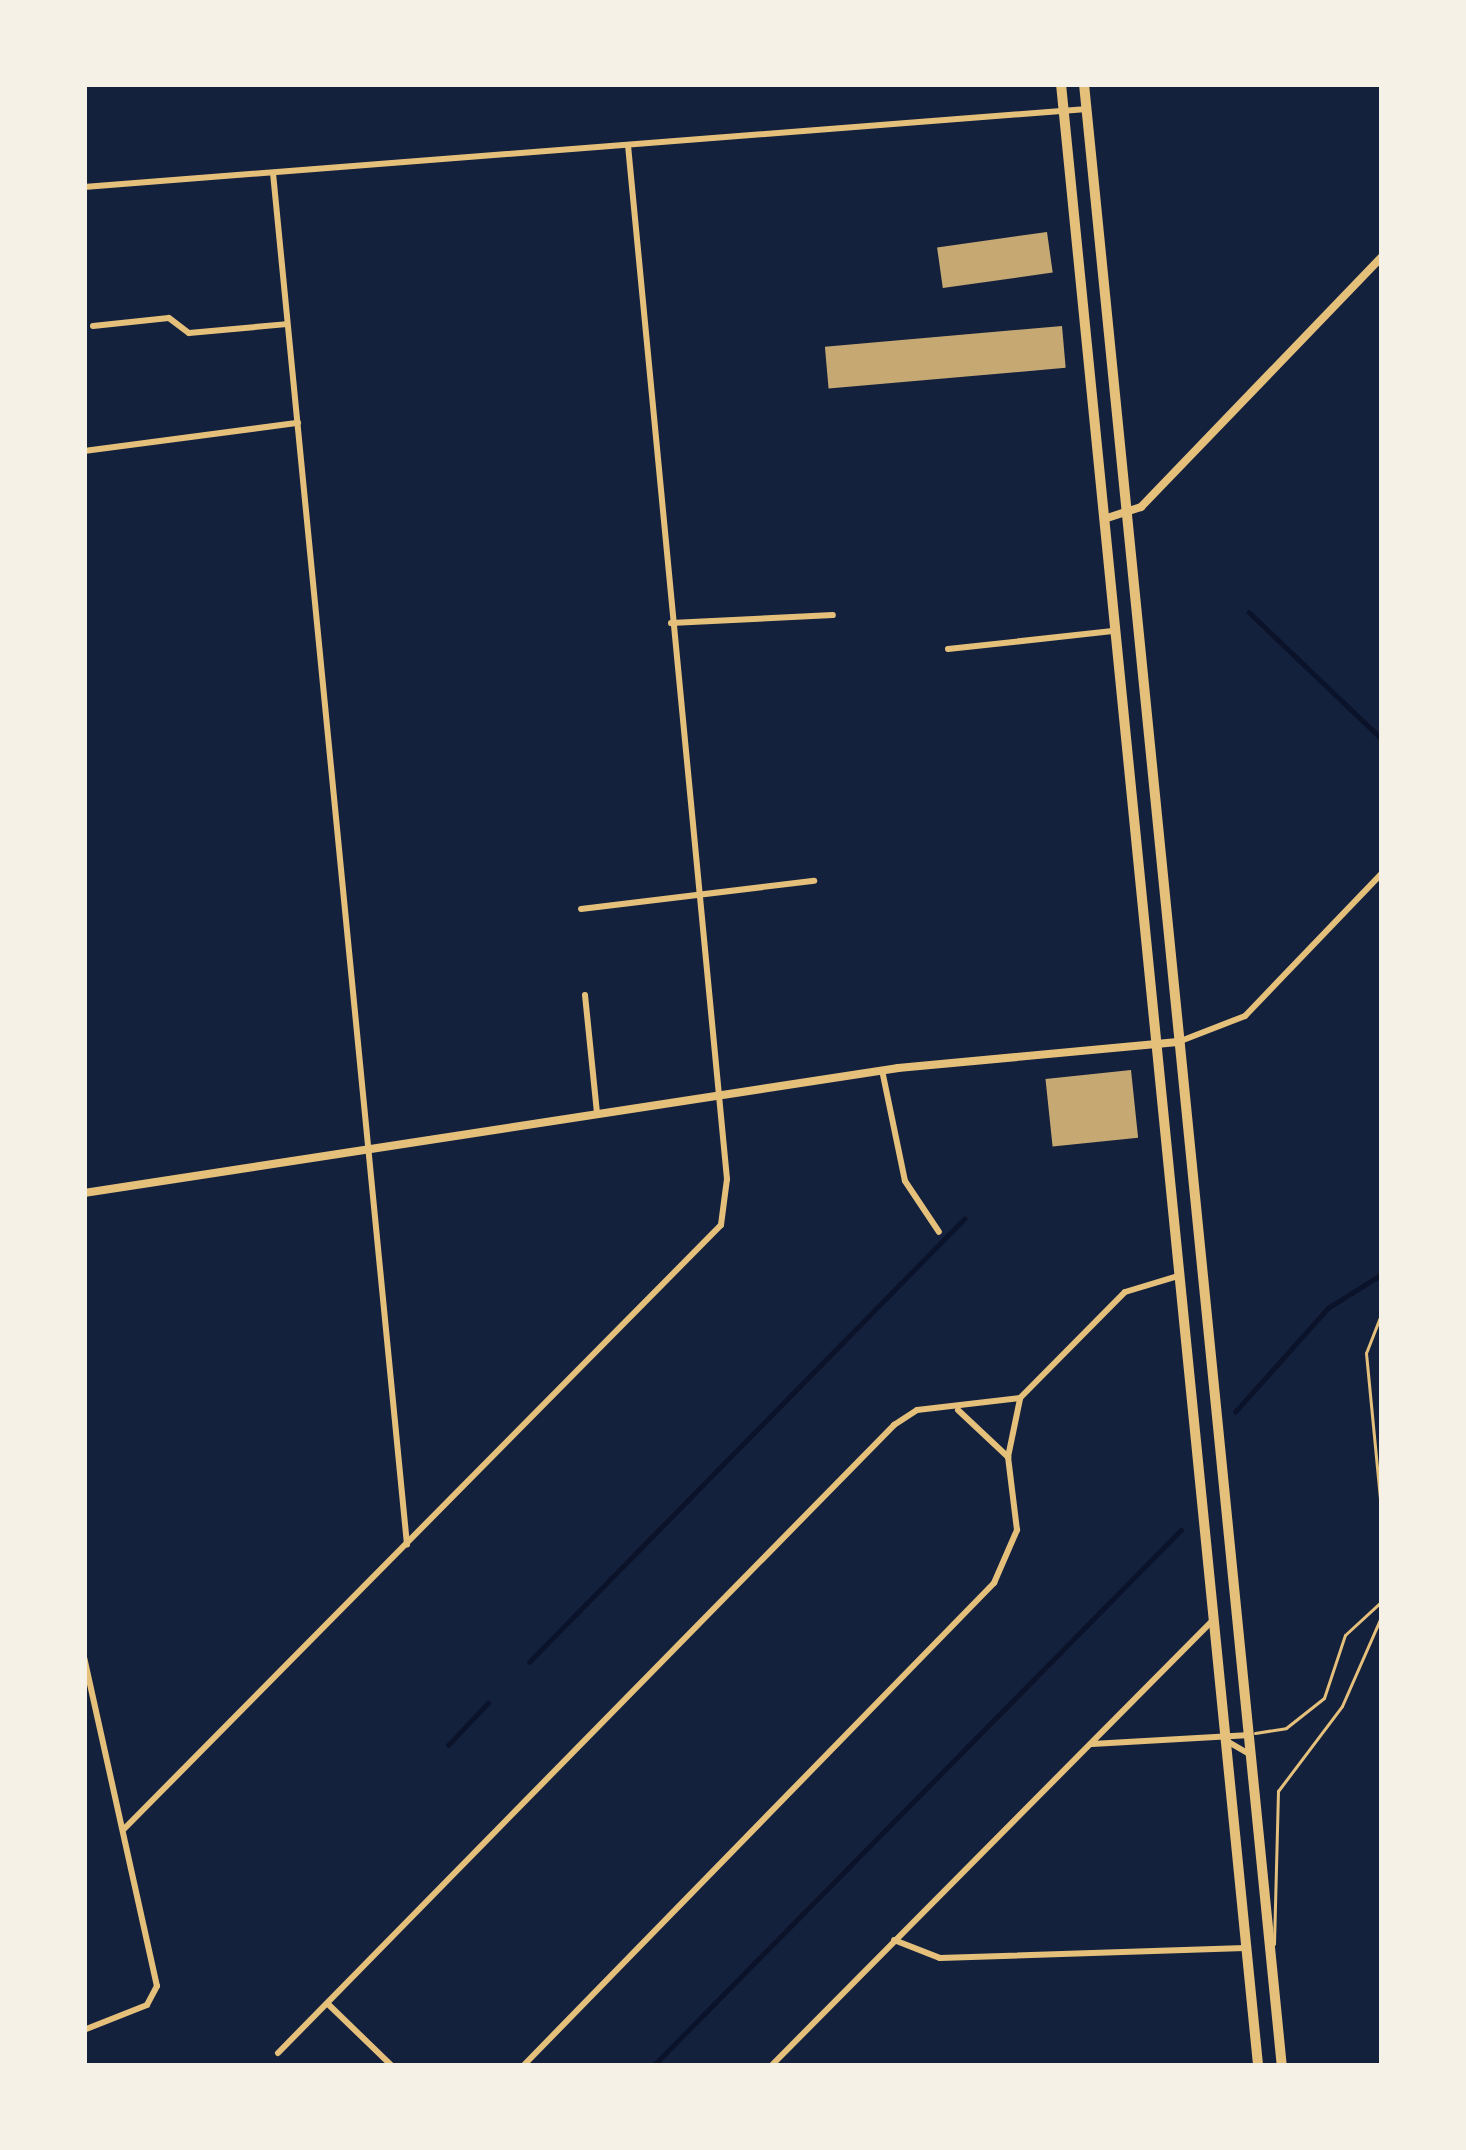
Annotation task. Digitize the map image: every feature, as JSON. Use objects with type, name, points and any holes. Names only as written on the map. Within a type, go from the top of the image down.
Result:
[{"type":"main road","points":[[1060,84],[1221,1738],[1258,2066]]},
{"type":"main road","points":[[1084,84],[1282,2066]]},
{"type":"street","points":[[84,187],[1087,109]]},
{"type":"street","points":[[124,1829],[721,1226],[717,1094],[693,895],[628,146]]},
{"type":"street","points":[[273,173],[407,1544]]},
{"type":"street","points":[[1104,518],[1126,514],[1382,257]]},
{"type":"street","points":[[93,326],[169,318],[189,334],[288,324]]},
{"type":"street","points":[[84,451],[298,423]]},
{"type":"street","points":[[671,623],[833,615]]},
{"type":"street","points":[[948,649],[1115,631]]},
{"type":"street","points":[[84,1193],[882,1070],[1178,1042],[1245,1016],[1380,876]]},
{"type":"street","points":[[581,909],[814,881]]},
{"type":"street","points":[[585,995],[597,1113]]},
{"type":"street","points":[[882,1070],[905,1181],[939,1232]]},
{"type":"street","points":[[523,2066],[994,1583],[1017,1530],[1008,1457],[1020,1398],[1125,1292],[1178,1276]]},
{"type":"street","points":[[278,2054],[894,1425],[917,1410],[957,1409],[1020,1398]]},
{"type":"street","points":[[957,1409],[1008,1457]]},
{"type":"street","points":[[771,2066],[1210,1623]]},
{"type":"street","points":[[84,1657],[124,1829],[154,1998],[84,2030]]},
{"type":"street","points":[[1088,1744],[1248,1735]]},
{"type":"street","points":[[1221,1738],[1250,1754]]},
{"type":"street","points":[[894,1940],[940,1958],[1245,1948]]},
{"type":"street","points":[[328,2004],[392,2066]]},
{"type":"lane","points":[[1382,1312],[1366,1353],[1382,1518]]},
{"type":"lane","points":[[1248,1735],[1286,1728],[1324,1698],[1340,1679],[1345,1635],[1382,1601]]},
{"type":"lane","points":[[1271,1962],[1278,1791],[1342,1706],[1382,1615]]},
{"type":"building","points":[[1047,232],[1053,273],[943,288],[937,247]]},
{"type":"building","points":[[1062,326],[1066,368],[829,389],[825,347]]},
{"type":"building","points":[[1131,1070],[1138,1138],[1053,1147],[1045,1079]]},
{"type":"waterway","points":[[1249,612],[1382,739]]},
{"type":"waterway","points":[[529,1662],[964,1219]]},
{"type":"waterway","points":[[1235,1412],[1328,1308],[1382,1274]]},
{"type":"waterway","points":[[653,2066],[1181,1530]]},
{"type":"waterway","points":[[448,1745],[488,1703]]}]
